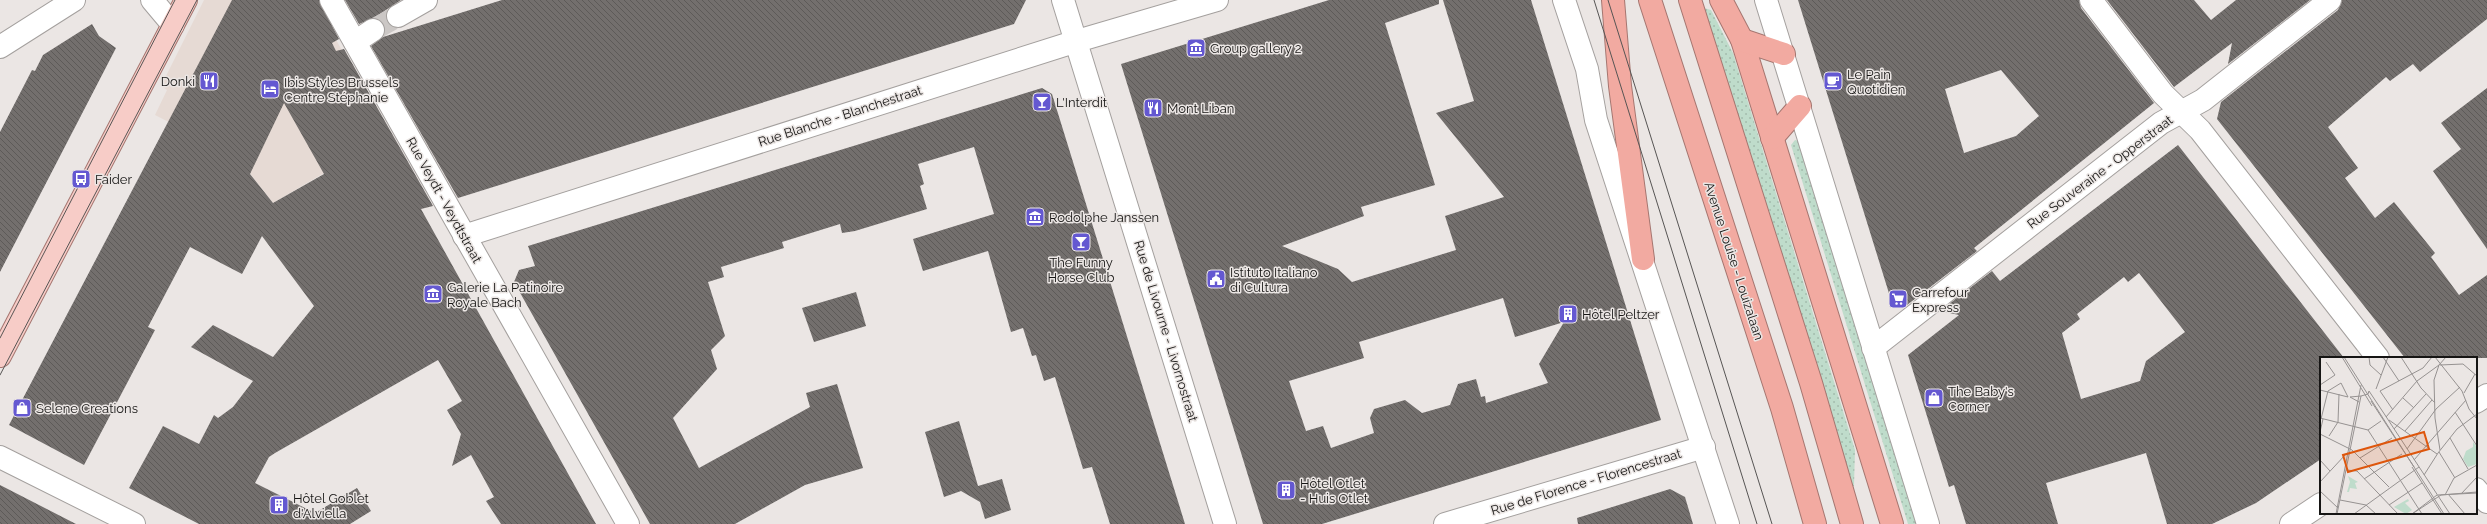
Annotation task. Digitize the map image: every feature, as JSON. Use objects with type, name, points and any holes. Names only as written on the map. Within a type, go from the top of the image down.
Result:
[{"type":"highway","points":[[1613,0],[1620,86],[1643,259]]},
{"type":"highway","name":"Avenue Louise - Louizalaan","points":[[1650,0],[1779,401],[1815,524]]},
{"type":"highway","points":[[1690,0],[1808,376],[1852,524]]},
{"type":"highway","points":[[1721,0],[1742,40],[1892,524]]},
{"type":"highway","points":[[1742,40],[1784,54]]},
{"type":"highway","points":[[1772,138],[1800,106]]},
{"type":"main road","points":[[0,356],[186,0]]},
{"type":"street","points":[[0,47],[74,0]]},
{"type":"street","points":[[152,0],[172,25]]},
{"type":"street","name":"Rue Veydt - Veydtstraat","points":[[331,0],[628,524]]},
{"type":"street","points":[[398,16],[426,0]]},
{"type":"street","name":"Rue de Livourne - Livornostraat","points":[[1063,0],[1077,41],[1225,524]]},
{"type":"street","name":"Rue Blanche - Blanchestraat","points":[[464,236],[1077,41],[1217,0]]},
{"type":"street","points":[[1564,0],[1587,70],[1596,120],[1643,259],[1728,524]]},
{"type":"street","points":[[1766,0],[1784,54],[1928,524]]},
{"type":"street","points":[[2091,0],[2163,94],[2200,130],[2377,357]]},
{"type":"street","name":"Rue Souveraine - Opperstraat","points":[[1873,348],[2161,123],[2204,100],[2330,0]]},
{"type":"street","points":[[355,42],[374,30]]},
{"type":"street","points":[[2477,401],[2487,395]]},
{"type":"street","name":"Rue de Florence - Florencestraat","points":[[1445,524],[1704,447]]},
{"type":"street","points":[[0,457],[134,524]]},
{"type":"street","points":[[2477,490],[2487,502]]},
{"type":"street","points":[[2292,524],[2320,505]]},
{"type":"shaded area","name":"Ibis Styles Brussels Centre Stéphanie","points":[[204,0],[314,0],[389,135],[273,203],[237,157],[155,115],[167,90],[161,86]]},
{"type":"green space","points":[[1704,8],[1711,10],[1733,53],[1855,450],[1854,486],[1849,487],[1703,11]]},
{"type":"green space","points":[[1795,140],[1799,141],[1917,524],[1908,524],[1791,145]]},
{"type":"building","points":[[232,0],[319,0],[339,39],[332,43],[336,51],[344,49],[433,206],[421,209],[596,524],[501,524],[486,501],[494,497],[471,455],[452,466],[461,434],[447,410],[462,401],[438,360],[269,457],[255,483],[315,513],[357,488],[371,511],[350,524],[199,524],[129,488],[163,426],[199,444],[214,415],[218,418],[233,407],[253,381],[191,347],[213,325],[273,357],[314,306],[262,236],[242,274],[190,247],[148,327],[155,330],[84,465],[9,425]],"holes":[[[284,103],[324,174],[273,203],[250,174]]]},
{"type":"building","points":[[345,0],[401,0],[374,18],[359,24]]},
{"type":"building","points":[[502,0],[1026,0],[1014,24],[458,198],[371,46],[383,37]]},
{"type":"building","points":[[1329,0],[1439,0],[1439,4],[1385,23],[1435,185],[1361,207],[1364,216],[1282,246],[1338,269],[1352,282],[1456,250],[1445,216],[1504,197],[1436,113],[1474,101],[1443,0],[1531,0],[1661,420],[1322,524],[1263,524],[1121,64]],"holes":[[[1503,298],[1515,337],[1564,322],[1539,364],[1548,383],[1486,403],[1485,396],[1481,397],[1476,379],[1458,384],[1450,405],[1422,413],[1405,400],[1374,409],[1370,418],[1374,433],[1331,448],[1323,426],[1306,431],[1289,381],[1364,358],[1359,342]]]},
{"type":"building","points":[[1798,0],[2079,0],[2081,8],[2154,103],[1974,248],[1977,251],[1907,305],[1892,303]],"holes":[[[2001,70],[2039,116],[2016,136],[1964,153],[1945,89]]]},
{"type":"building","points":[[2107,0],[2194,0],[2211,20],[2236,0],[2310,0],[2228,64],[2232,43],[2174,87]]},
{"type":"building","points":[[2342,0],[2487,0],[2487,19],[2420,72],[2413,64],[2390,81],[2386,77],[2328,127],[2358,168],[2345,178],[2375,218],[2394,202],[2435,253],[2431,257],[2459,295],[2487,275],[2487,358],[2404,357],[2217,119],[2221,102],[2338,10]]},
{"type":"building","points":[[92,24],[99,36],[116,48],[0,272],[0,132],[32,70],[35,71],[43,55]]},
{"type":"building","points":[[1042,88],[1052,94],[1185,524],[1110,524],[1092,467],[1083,469],[1055,377],[1044,381],[1036,355],[1032,356],[1023,328],[1011,332],[988,251],[923,271],[913,239],[994,214],[974,147],[918,164],[924,184],[920,186],[927,209],[855,231],[842,233],[840,224],[782,242],[784,248],[721,267],[724,277],[708,282],[725,336],[711,350],[717,369],[673,418],[699,468],[810,407],[806,393],[837,384],[863,468],[805,485],[735,524],[650,524],[514,282],[519,270],[535,266],[528,246]]},
{"type":"building","points":[[2487,88],[2487,249],[2433,171],[2461,149],[2441,123]]},
{"type":"building","points":[[2178,145],[2343,357],[2320,357],[2320,460],[2256,503],[2212,524],[2167,524],[2146,453],[2046,483],[2058,524],[1966,524],[1954,485],[1949,487],[1908,355],[1959,315],[1940,311],[1992,271],[2000,281]],"holes":[[[2139,273],[2185,332],[2146,361],[2140,381],[2081,399],[2062,333],[2080,319],[2077,314],[2124,277],[2128,282]]]},
{"type":"building","points":[[856,292],[866,326],[814,342],[802,308]]},
{"type":"building","points":[[959,421],[978,486],[1002,479],[1011,510],[985,519],[980,502],[961,491],[944,497],[925,432]]},
{"type":"building","points":[[0,485],[76,524],[0,524]]},
{"type":"building","points":[[1670,489],[1685,497],[1693,524],[1578,524],[1577,518]]},
{"type":"tunnel","points":[[373,30],[398,16]]},
{"type":"tram line","points":[[0,338],[175,0]]},
{"type":"tram line","points":[[0,375],[197,0]]},
{"type":"tram line","points":[[1594,0],[1757,524]]},
{"type":"tram line","points":[[1608,0],[1772,524]]},
{"type":"place","name":"Group gallery 2","points":[[1196,48]]},
{"type":"place","name":"Donki","points":[[209,81]]},
{"type":"place","name":"Le Pain Quotidien","points":[[1833,81]]},
{"type":"place","name":"Ibis Styles Brussels Centre Stéphanie","points":[[270,89]]},
{"type":"place","name":"L'Interdit","points":[[1042,102]]},
{"type":"place","name":"Mont Liban","points":[[1153,108]]},
{"type":"place","name":"Faider","points":[[81,179]]},
{"type":"place","name":"Rodolphe Janssen","points":[[1035,217]]},
{"type":"place","name":"The Funny Horse Club","points":[[1081,242]]},
{"type":"place","name":"Istituto Italiano di Cultura","points":[[1216,279]]},
{"type":"place","name":"Galerie La Patinoire Royale Bach","points":[[433,294]]},
{"type":"place","name":"Carrefour Express","points":[[1898,299]]},
{"type":"place","name":"Hôtel Peltzer","points":[[1568,314]]},
{"type":"place","name":"The Baby's Corner","points":[[1934,398]]},
{"type":"place","name":"Selene Creations","points":[[22,408]]},
{"type":"place","name":"Hôtel Otlet - Huis Otlet","points":[[1286,490]]},
{"type":"place","name":"Hôtel Goblet d'Alviella","points":[[279,505]]}]
